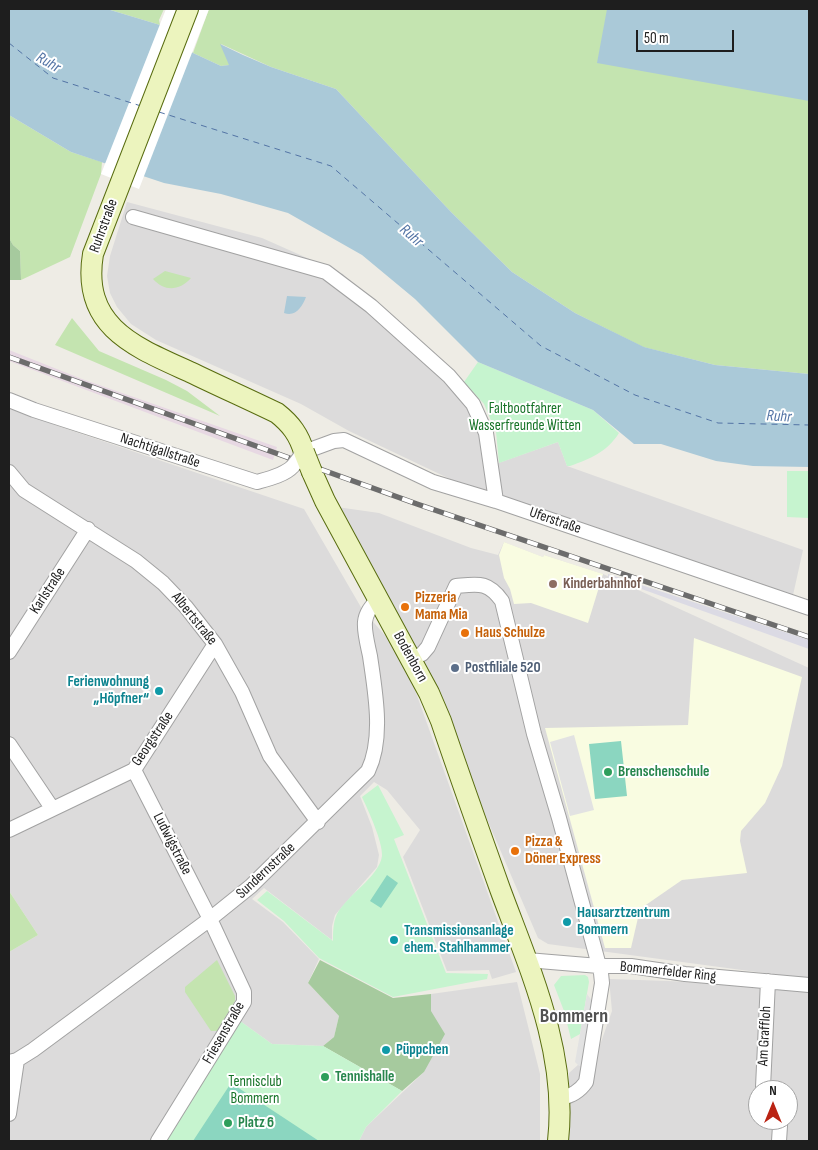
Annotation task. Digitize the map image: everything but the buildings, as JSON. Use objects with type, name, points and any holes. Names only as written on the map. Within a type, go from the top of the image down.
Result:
[{"type":"main road","name":"Ruhrstraße","points":[[110,326],[104,319],[94,299],[91,282],[93,254],[188,9]]},
{"type":"main road","name":"Bodenborn","points":[[110,326],[126,340],[145,352],[277,413],[289,422],[297,434],[303,453],[325,501],[429,693],[441,721],[527,960],[550,1034],[560,1099],[558,1141]]},
{"type":"street","points":[[133,217],[326,272],[370,306],[449,376],[473,404],[486,433],[496,501]]},
{"type":"street","name":"Nachtigallstraße","points":[[9,400],[34,410],[257,482],[290,470],[303,453]]},
{"type":"street","name":"Uferstraße","points":[[303,453],[334,441],[344,440],[433,482],[496,501],[809,608]]},
{"type":"street","name":"Albertstraße","points":[[9,472],[24,490],[136,561],[163,583],[186,607],[215,644],[242,692],[270,756],[318,822]]},
{"type":"street","name":"Karlstraße","points":[[9,652],[88,529]]},
{"type":"street","points":[[411,659],[422,654],[428,647],[456,586],[474,584],[486,586],[494,590],[502,601],[534,734],[559,818],[602,983],[586,1082],[573,1095],[560,1099]]},
{"type":"street","name":"Sundernstraße","points":[[13,1061],[33,1050],[210,919],[251,886],[368,771],[372,762],[376,740],[377,711],[365,624],[368,612],[378,599]]},
{"type":"street","name":"Georgstraße","points":[[9,830],[134,770],[215,644]]},
{"type":"street","points":[[9,744],[52,808]]},
{"type":"street","name":"Ludwigstraße","points":[[134,770],[210,919]]},
{"type":"street","name":"Friesenstraße","points":[[158,1141],[244,1002],[244,992],[210,919]]},
{"type":"street","name":"Bommerfelder Ring","points":[[527,960],[599,966],[631,966],[686,974],[809,985]]},
{"type":"street","name":"Am Graffloh","points":[[763,1080],[768,981]]},
{"type":"street","points":[[9,1114],[13,1061]]},
{"type":"shaded area","points":[[127,202],[262,238],[343,274],[472,405],[490,466],[558,442],[567,466],[803,550],[793,595],[627,539],[490,498],[349,431],[301,404],[156,340],[131,324],[117,307],[110,293],[107,276],[110,256]]},
{"type":"shaded area","points":[[9,350],[82,379],[277,447],[273,460],[9,361]]},
{"type":"shaded area","points":[[9,404],[55,425],[304,509],[362,609],[388,639],[410,676],[516,972],[492,979],[489,970],[447,971],[403,857],[420,830],[387,790],[374,782],[360,796],[372,827],[379,855],[377,867],[335,915],[332,926],[332,940],[264,888],[252,899],[283,922],[319,959],[308,983],[339,1016],[334,1037],[323,1046],[272,1044],[240,1021],[154,1141],[9,1141],[9,952],[38,935],[9,891]]},
{"type":"shaded area","points":[[337,507],[379,513],[471,548],[498,555],[504,542],[543,557],[544,555],[603,574],[809,668],[809,979],[548,944],[538,938],[420,663]]},
{"type":"shaded area","name":"Kinderbahnhof","points":[[504,542],[543,557],[544,555],[603,574],[588,623],[531,603],[514,604],[510,589],[504,578],[499,555]]},
{"type":"shaded area","points":[[608,574],[809,640],[809,649],[608,577]]},
{"type":"shaded area","name":"Brenschenschule","points":[[694,638],[802,677],[782,766],[765,803],[741,831],[740,841],[747,873],[682,880],[640,909],[631,948],[605,948],[545,728],[688,725]]},
{"type":"shaded area","points":[[574,735],[594,810],[570,816],[550,742]]},
{"type":"shaded area","points":[[609,979],[809,990],[809,1141],[566,1141],[569,1073],[600,1045],[612,1011]]},
{"type":"shaded area","points":[[517,982],[540,1074],[540,1141],[359,1141],[366,1127],[424,1072],[431,1011],[431,994]]},
{"type":"shaded area","points":[[587,994],[595,1005],[584,1066],[579,1066],[575,1062]]},
{"type":"green space","points":[[107,9],[164,9],[159,20],[160,25]]},
{"type":"green space","points":[[209,9],[809,9],[809,374],[715,365],[643,347],[575,313],[512,272],[451,212],[336,89],[271,67],[221,44],[230,65],[221,66],[193,53]]},
{"type":"green space","points":[[9,115],[71,152],[102,162],[101,174],[70,257],[21,280],[20,251],[9,238]]},
{"type":"green space","points":[[9,238],[20,251],[21,280],[9,280]]},
{"type":"green space","points":[[165,271],[191,278],[182,285],[167,288],[153,279]]},
{"type":"green space","points":[[72,318],[99,351],[187,391],[220,416],[55,345]]},
{"type":"green space","name":"Faltbootfahrer Wasserfreunde Witten","points":[[478,362],[593,410],[619,433],[598,454],[570,466],[567,466],[558,442],[499,463],[496,432],[484,404],[464,382]]},
{"type":"green space","points":[[787,471],[809,471],[809,518],[787,517]]},
{"type":"green space","name":"Brenschenschule","points":[[621,741],[627,796],[595,799],[589,744]]},
{"type":"green space","points":[[378,785],[404,835],[394,839],[446,973],[488,974],[487,979],[393,997],[319,958],[284,921],[257,900],[267,891],[333,941],[334,924],[337,914],[380,864],[382,850],[378,835],[362,797]]},
{"type":"green space","points":[[387,875],[398,883],[381,908],[370,901]]},
{"type":"green space","points":[[9,891],[38,935],[9,952]]},
{"type":"green space","points":[[217,960],[235,996],[235,1001],[217,1031],[211,1031],[185,992],[185,987]]},
{"type":"green space","points":[[320,960],[393,998],[431,994],[431,1011],[445,1034],[424,1072],[402,1091],[323,1046],[334,1037],[339,1016],[308,983]]},
{"type":"green space","points":[[585,975],[588,977],[589,982],[580,1034],[571,1039],[564,1011],[554,985],[561,976]]},
{"type":"green space","name":"Tennisclub Bommern","points":[[240,1021],[272,1044],[323,1046],[402,1091],[366,1127],[359,1141],[166,1141]]},
{"type":"green space","points":[[231,1083],[319,1141],[193,1141]]},
{"type":"water","name":"Ruhr","points":[[9,9],[107,9],[160,25],[193,53],[221,66],[229,65],[220,44],[271,67],[336,89],[451,212],[512,272],[575,313],[644,347],[715,365],[809,374],[809,467],[753,466],[716,461],[661,444],[634,444],[593,410],[478,362],[415,299],[362,255],[288,213],[221,194],[164,183],[71,152],[9,115]]},
{"type":"water","points":[[607,9],[809,9],[809,101],[597,63]]},
{"type":"water","points":[[287,296],[306,297],[298,310],[288,314],[284,313]]},
{"type":"pier","points":[[166,9],[209,9],[139,189],[101,174]]},
{"type":"ferry route","points":[[9,43],[53,78],[141,106]]},
{"type":"ferry route","points":[[159,112],[331,166],[541,346],[635,395],[718,423],[809,425]]},
{"type":"railway","points":[[9,357],[417,504],[809,637]]},
{"type":"place","name":"Kinderbahnhof","points":[[553,584]]},
{"type":"place","name":"Pizzeria Mama Mia","points":[[405,607]]},
{"type":"place","name":"Haus Schulze","points":[[465,633]]},
{"type":"place","name":"Postfiliale 520","points":[[455,668]]},
{"type":"place","name":"Ferienwohnung „Höpfner“","points":[[159,691]]},
{"type":"place","name":"Brenschenschule","points":[[608,772]]},
{"type":"place","name":"Pizza & Döner Express","points":[[515,851]]},
{"type":"place","name":"Hausarztzentrum Bommern","points":[[567,922]]},
{"type":"place","name":"Transmissionsanlage ehem. Stahlhammer","points":[[394,940]]},
{"type":"place","name":"Püppchen","points":[[386,1050]]},
{"type":"place","name":"Tennishalle","points":[[325,1077]]},
{"type":"place","name":"Platz 6","points":[[228,1123]]},
{"type":"district","name":"Bommern","points":[[574,1017]]}]
